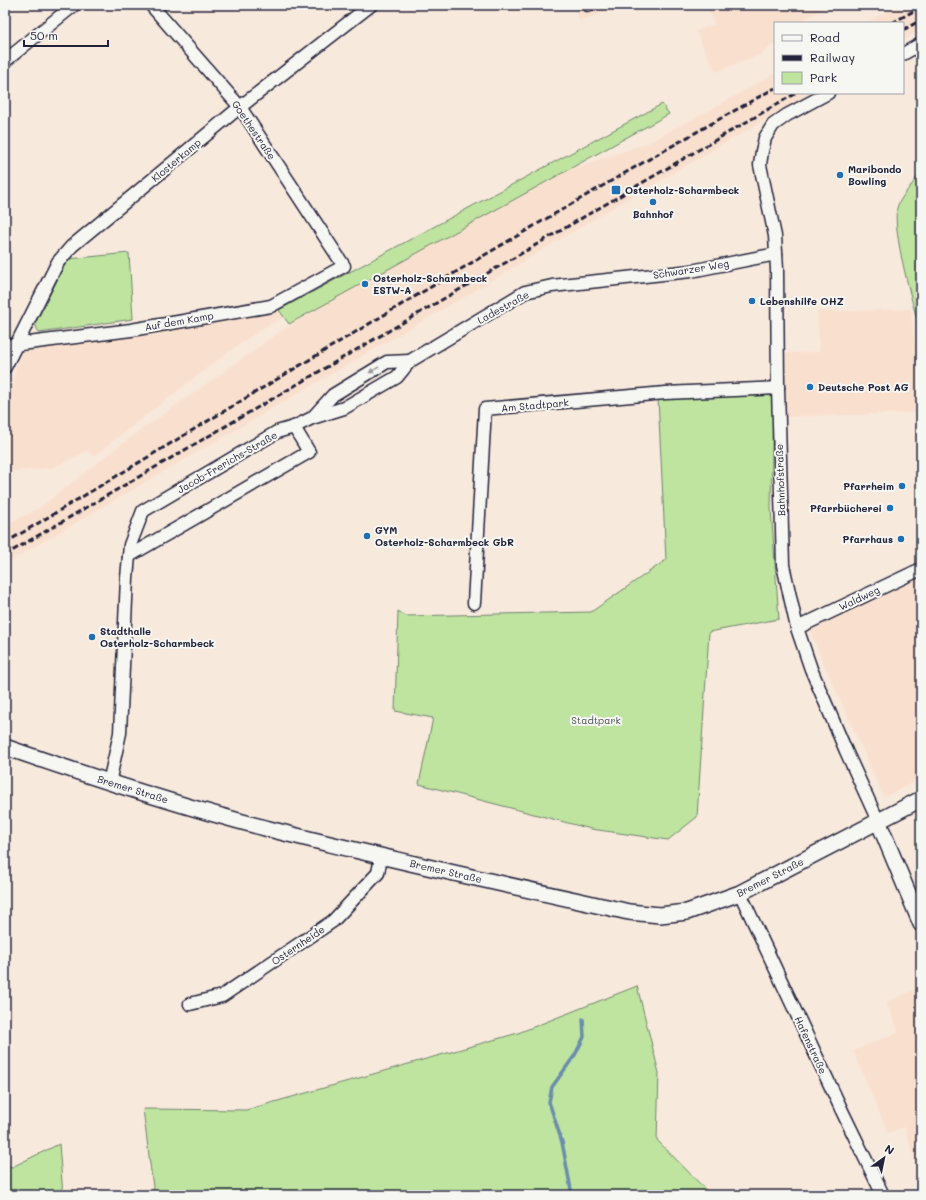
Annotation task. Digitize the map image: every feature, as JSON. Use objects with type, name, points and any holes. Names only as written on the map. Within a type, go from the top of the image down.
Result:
[{"type":"street","points":[[5,61],[74,5]]},
{"type":"street","name":"Goethestraße","points":[[151,5],[240,107],[344,266]]},
{"type":"street","name":"Klosterkamp","points":[[5,367],[11,345],[58,262],[72,246],[240,107],[371,5]]},
{"type":"street","points":[[904,53],[921,44]]},
{"type":"street","name":"Bahnhofstraße","points":[[826,94],[787,115],[773,125],[765,138],[760,166],[773,228],[776,254],[783,565],[797,628],[811,669],[878,821]]},
{"type":"street","name":"Schwarzer Weg","points":[[605,281],[691,271],[776,254]]},
{"type":"street","name":"Auf dem Kamp","points":[[11,345],[131,330],[271,306],[344,266]]},
{"type":"street","name":"Ladestraße","points":[[294,427],[312,418],[344,408],[397,377],[410,361],[525,292],[552,286],[605,281]]},
{"type":"street","name":"Ladestraße","points":[[312,418],[333,395],[387,362],[410,361]]},
{"type":"street","name":"Am Stadtpark","points":[[474,603],[485,409],[665,393],[778,388]]},
{"type":"street","points":[[129,556],[308,452],[294,427]]},
{"type":"street","name":"Jacob-Frerichs-Straße","points":[[110,783],[120,733],[127,578],[130,545],[143,511],[277,432],[294,427]]},
{"type":"street","name":"Waldweg","points":[[797,628],[921,569]]},
{"type":"street","name":"Bremer Straße","points":[[5,747],[110,783],[264,827],[382,857],[629,912],[660,915],[687,912],[740,893],[921,798]]},
{"type":"street","points":[[878,821],[921,924]]},
{"type":"street","name":"Osternheide","points":[[190,1004],[222,996],[333,921],[378,874],[382,857]]},
{"type":"street","name":"Hafenstraße","points":[[740,893],[883,1195]]},
{"type":"shaded area","points":[[571,5],[626,5],[580,21]]},
{"type":"shaded area","points":[[705,5],[830,5],[801,22],[774,22],[774,44],[761,54],[716,72],[696,31],[714,24]]},
{"type":"shaded area","points":[[899,5],[921,5],[921,30],[904,39],[904,22],[868,22]]},
{"type":"shaded area","points":[[774,74],[774,94],[809,94],[5,564],[5,525],[39,508],[124,442],[281,331],[383,268],[555,175],[647,143]]},
{"type":"shaded area","name":"Deutsche Post AG","points":[[911,309],[921,413],[786,417],[784,353],[819,352],[817,312]]},
{"type":"shaded area","points":[[279,310],[284,317],[266,326],[216,361],[94,456],[87,451],[52,468],[5,472],[5,421],[16,367],[23,351]]},
{"type":"shaded area","points":[[921,578],[921,779],[884,797],[810,630]]},
{"type":"shaded area","points":[[921,987],[921,1179],[904,1127],[888,1133],[853,1051],[898,1032],[886,1002]]},
{"type":"green space","points":[[662,104],[669,114],[289,324],[279,310]]},
{"type":"green space","points":[[921,172],[921,335],[904,268],[897,230],[896,215],[900,201]]},
{"type":"green space","points":[[129,253],[133,319],[39,333],[35,324],[68,259]]},
{"type":"green space","name":"Stadtpark","points":[[773,393],[771,508],[779,619],[709,632],[697,817],[668,840],[591,829],[419,784],[433,718],[395,711],[398,611],[406,616],[591,612],[666,560],[658,398]]},
{"type":"green space","points":[[637,986],[659,1073],[657,1140],[711,1195],[154,1195],[143,1109],[246,1110],[518,1033]]},
{"type":"green space","points":[[59,1144],[63,1195],[5,1195],[5,1165],[12,1167]]},
{"type":"waterway","points":[[572,1195],[562,1142],[549,1102],[552,1087],[575,1055],[584,1037],[583,1019]]},
{"type":"railway","points":[[894,22],[921,7]]},
{"type":"railway","points":[[904,29],[921,20]]},
{"type":"railway","points":[[5,543],[484,255],[774,89]]},
{"type":"railway","points":[[5,555],[794,94]]},
{"type":"place","name":"Maribondo Bowling","points":[[840,175]]},
{"type":"place","name":"Osterholz-Scharmbeck","points":[[616,190]]},
{"type":"place","name":"Bahnhof","points":[[653,202]]},
{"type":"place","name":"Osterholz-Scharmbeck ESTW-A","points":[[365,284]]},
{"type":"place","name":"Lebenshilfe OHZ","points":[[752,301]]},
{"type":"place","name":"Deutsche Post AG","points":[[810,387]]},
{"type":"place","name":"Pfarrheim","points":[[902,486]]},
{"type":"place","name":"Pfarrbücherei","points":[[890,508]]},
{"type":"place","name":"GYM Osterholz-Scharmbeck GbR","points":[[367,536]]},
{"type":"place","name":"Pfarrhaus","points":[[901,539]]},
{"type":"place","name":"Stadthalle Osterholz-Scharmbeck","points":[[92,637]]}]
